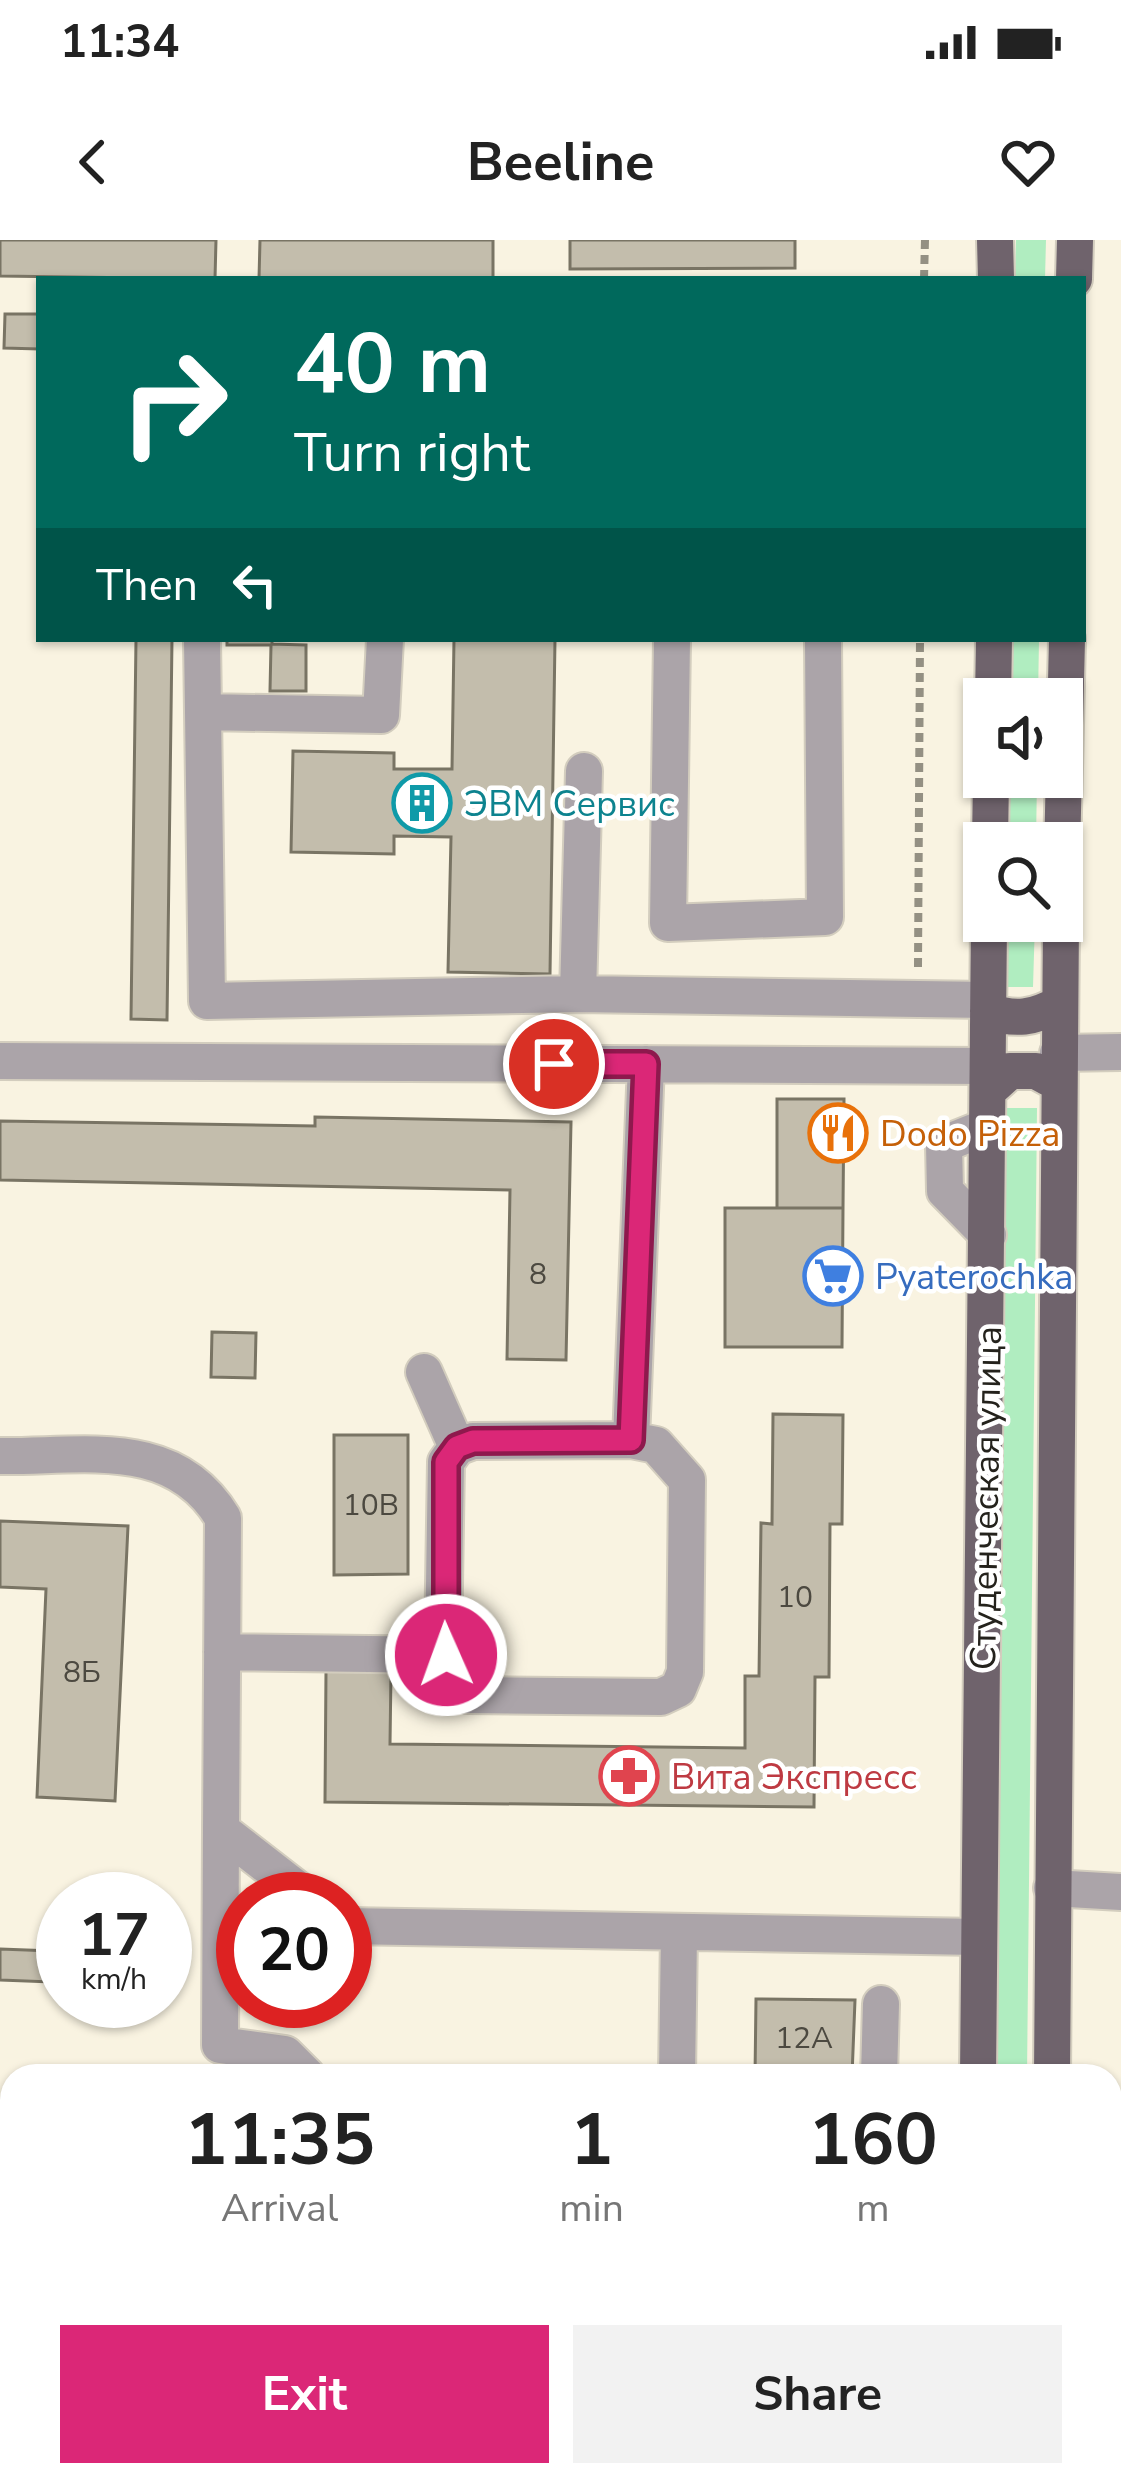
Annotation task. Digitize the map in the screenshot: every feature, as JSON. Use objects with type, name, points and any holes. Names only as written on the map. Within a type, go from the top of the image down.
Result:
[{"type":"main road","points":[[995,240],[996,276]]},
{"type":"main road","points":[[1074,276],[1075,240]]},
{"type":"main road","points":[[993,678],[994,642]]},
{"type":"main road","points":[[1063,822],[1066,642]]},
{"type":"main road","name":"Студенческая улица","points":[[978,2064],[989,942]]},
{"type":"main road","name":"Студенческая улица","points":[[1052,2064],[1060,942]]},
{"type":"main road","points":[[988,1006],[1009,1019],[1040,1015],[1059,1004]]},
{"type":"main road","points":[[988,1094],[1010,1071],[1058,1068]]},
{"type":"lane","points":[[202,642],[207,1000],[578,994],[918,1000],[988,1006]]},
{"type":"lane","points":[[203,712],[381,715],[385,642]]},
{"type":"lane","points":[[672,642],[668,923],[825,917],[823,642]]},
{"type":"lane","points":[[578,994],[584,771]]},
{"type":"lane","points":[[1058,1068],[1121,1052]]},
{"type":"lane","points":[[0,1061],[646,1064],[988,1094]]},
{"type":"lane","points":[[631,1440],[646,1064]]},
{"type":"lane","points":[[424,1372],[457,1447]]},
{"type":"lane","points":[[473,1441],[656,1444],[687,1480],[686,1672],[678,1689],[662,1697],[468,1695],[452,1676],[446,1655],[446,1462],[457,1447],[473,1441]]},
{"type":"lane","points":[[0,1456],[145,1458],[176,1468],[209,1494],[224,1518],[220,2045],[284,2054],[294,2064]]},
{"type":"lane","points":[[222,1652],[446,1655]]},
{"type":"lane","points":[[221,1830],[275,1872]]},
{"type":"lane","points":[[1052,1888],[1121,1892]]},
{"type":"lane","points":[[372,1926],[979,1937]]},
{"type":"lane","points":[[677,2064],[679,1932]]},
{"type":"lane","points":[[879,2064],[881,2004]]},
{"type":"path","points":[[924,276],[925,240]]},
{"type":"path","points":[[918,1000],[920,642]]},
{"type":"green space","points":[[1016,240],[1046,240],[1045,276],[1015,276]]},
{"type":"green space","points":[[1011,642],[1039,642],[1038,678],[1010,678]]},
{"type":"green space","points":[[1009,798],[1037,798],[1036,822],[1009,822]]},
{"type":"green space","points":[[1008,942],[1034,942],[1033,987],[1007,987]]},
{"type":"green space","points":[[1006,1108],[1037,1108],[1027,2064],[996,2064]]},
{"type":"building","points":[[0,240],[216,240],[215,276],[0,276]]},
{"type":"building","points":[[260,240],[493,240],[493,276],[259,276]]},
{"type":"building","points":[[570,240],[795,240],[795,268],[570,269]]},
{"type":"building","points":[[5,314],[36,314],[36,349],[4,348]]},
{"type":"building","points":[[136,642],[172,642],[167,1020],[131,1019]]},
{"type":"building","points":[[272,642],[306,645],[306,691],[270,691],[271,645],[227,645]]},
{"type":"building","name":"ЭВМ Сервис","points":[[454,642],[555,642],[550,974],[448,972],[451,837],[394,836],[394,854],[291,852],[293,751],[394,753],[394,769],[452,769]]},
{"type":"building","points":[[777,1099],[844,1099],[843,1208],[777,1208]]},
{"type":"building","points":[[315,1117],[571,1122],[566,1360],[507,1359],[510,1190],[0,1180],[0,1121],[315,1126]]},
{"type":"building","points":[[725,1208],[843,1208],[842,1347],[725,1347]]},
{"type":"building","points":[[212,1332],[256,1333],[255,1378],[211,1377]]},
{"type":"building","points":[[773,1414],[843,1415],[842,1524],[830,1524],[829,1677],[815,1677],[814,1807],[325,1802],[326,1671],[391,1672],[390,1744],[745,1748],[745,1676],[759,1676],[761,1523],[772,1524]]},
{"type":"building","points":[[334,1435],[408,1435],[408,1574],[334,1575]]},
{"type":"building","points":[[0,1521],[128,1526],[115,1801],[37,1797],[46,1589],[0,1587]]},
{"type":"building","points":[[0,1949],[36,1950],[36,1981],[0,1980]]},
{"type":"building","points":[[756,1999],[855,2000],[852,2064],[755,2064]]},
{"type":"place","name":"ЭВМ Сервис","points":[[422,803]]},
{"type":"place","name":"Dodo Pizza","points":[[838,1133]]},
{"type":"place","name":"Pyaterochka","points":[[833,1276]]},
{"type":"place","name":"Вита Экспресс","points":[[629,1776]]},
{"type":"route","points":[[446,1655],[446,1462],[457,1447],[473,1441],[631,1440],[646,1064],[554,1064]]}]
